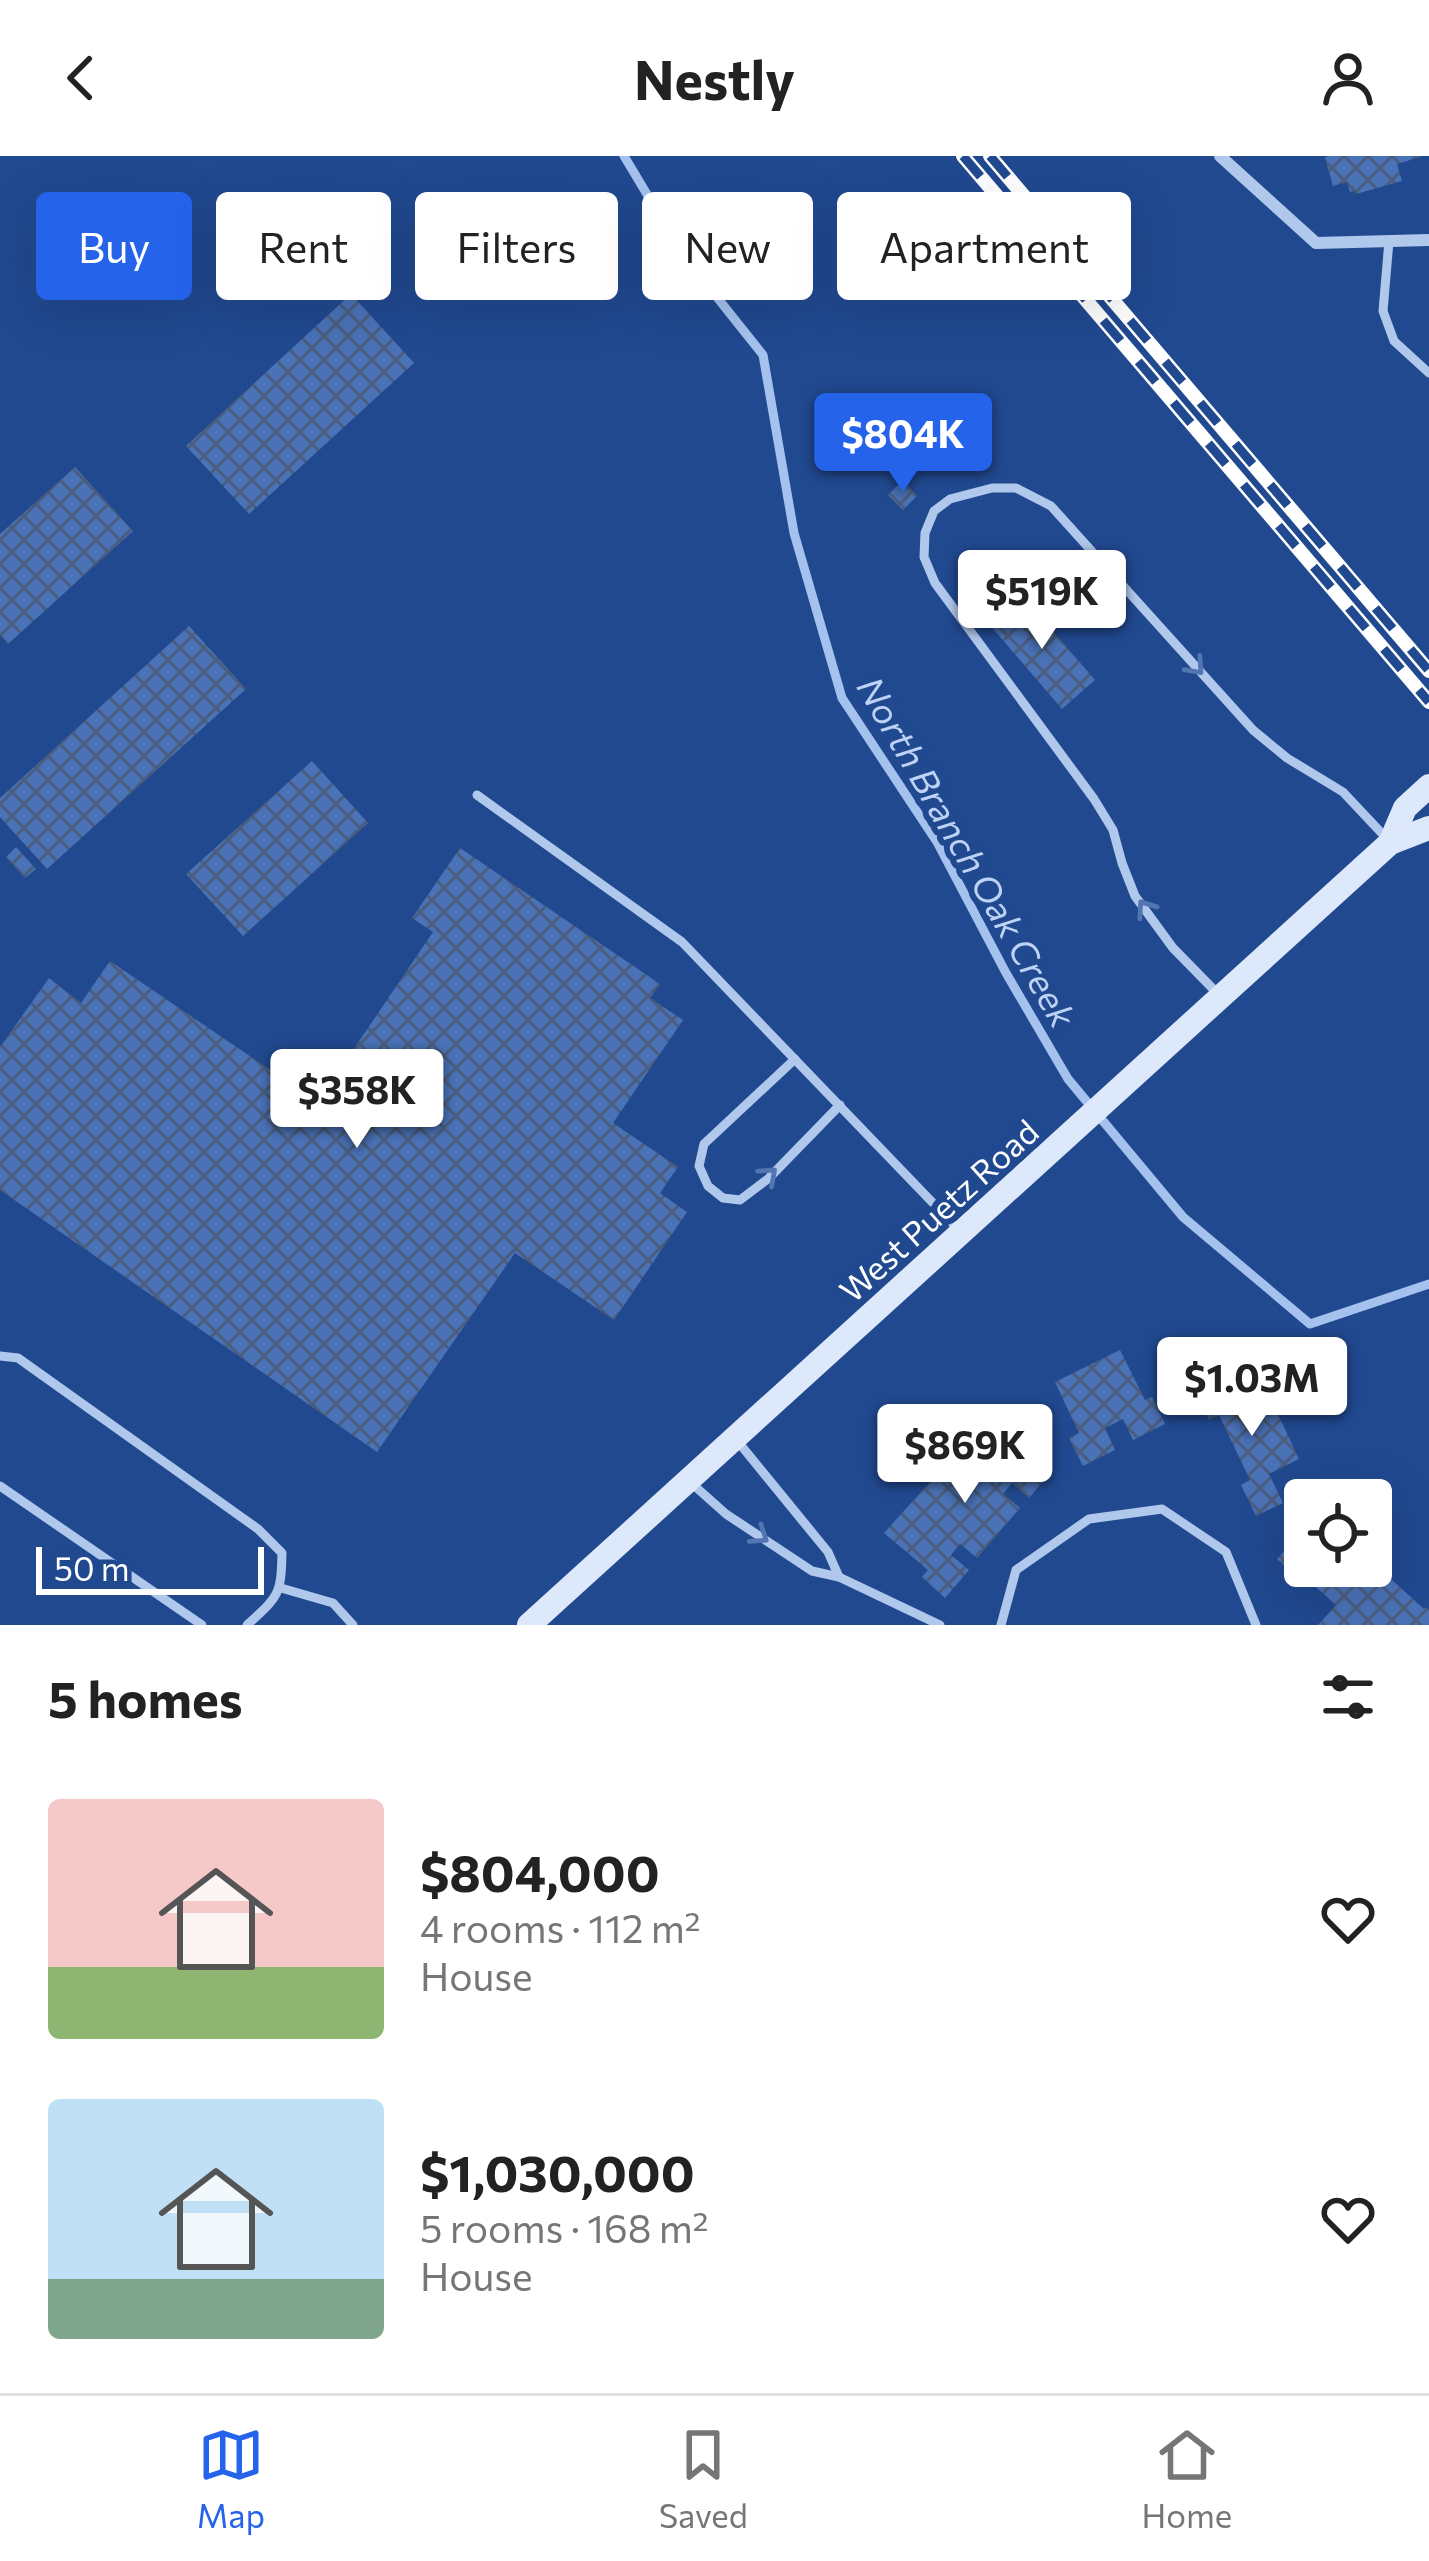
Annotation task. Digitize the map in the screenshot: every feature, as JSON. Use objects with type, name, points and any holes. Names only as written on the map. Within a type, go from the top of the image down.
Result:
[{"type":"street","points":[[1220,156],[1316,243],[1429,240]]},
{"type":"street","name":"West Puetz Road","points":[[1390,843],[1406,808],[1429,787]]},
{"type":"street","name":"West Puetz Road","points":[[529,1625],[1390,843],[1429,828]]},
{"type":"lane","points":[[1389,241],[1383,311],[1394,341],[1429,374]]},
{"type":"lane","points":[[1221,997],[1173,948],[1135,896],[1113,830],[1094,799],[935,583],[924,556],[925,533],[934,511],[950,499],[992,488],[1016,488],[1051,506],[1253,730],[1287,758],[1343,792],[1390,843]]},
{"type":"lane","points":[[477,795],[682,942],[962,1232]]},
{"type":"lane","points":[[795,1060],[704,1144],[699,1166],[708,1186],[723,1198],[740,1200],[769,1178],[840,1106]]},
{"type":"lane","points":[[0,1356],[18,1358],[258,1529],[282,1553],[281,1588],[248,1625]]},
{"type":"lane","points":[[735,1438],[828,1552],[839,1577]]},
{"type":"lane","points":[[689,1480],[726,1514],[812,1571],[839,1577],[940,1625]]},
{"type":"lane","points":[[0,1486],[202,1625]]},
{"type":"lane","points":[[1001,1625],[1016,1570],[1089,1520],[1162,1509],[1226,1552],[1256,1625]]},
{"type":"lane","points":[[281,1588],[333,1603],[353,1625]]},
{"type":"building","points":[[1328,156],[1420,157],[1397,164],[1402,181],[1356,194],[1347,182],[1333,186]]},
{"type":"building","points":[[344,300],[356,300],[414,363],[249,514],[186,446]]},
{"type":"building","points":[[75,467],[133,531],[8,644],[0,635],[0,534]]},
{"type":"building","points":[[903,480],[917,496],[903,510],[888,495]]},
{"type":"building","points":[[1021,594],[1095,680],[1062,709],[988,623]]},
{"type":"building","points":[[189,626],[246,689],[47,869],[0,817],[0,798]]},
{"type":"building","points":[[312,761],[368,823],[243,936],[186,874]]},
{"type":"building","points":[[16,847],[36,869],[25,878],[6,857]]},
{"type":"building","points":[[460,848],[660,984],[650,998],[683,1020],[613,1123],[678,1167],[660,1193],[687,1212],[614,1320],[515,1253],[377,1452],[0,1190],[0,1047],[49,978],[81,1003],[110,961],[301,1091],[309,1079],[326,1090],[433,932],[412,918]]},
{"type":"building","points":[[1120,1350],[1145,1400],[1152,1397],[1165,1424],[1133,1440],[1123,1419],[1105,1428],[1115,1450],[1083,1466],[1069,1438],[1079,1433],[1055,1382]]},
{"type":"building","points":[[1223,1374],[1238,1406],[1268,1393],[1299,1459],[1269,1474],[1283,1503],[1256,1516],[1241,1485],[1250,1480],[1219,1415],[1209,1420],[1194,1388]]},
{"type":"building","points":[[979,1421],[1023,1458],[1029,1451],[1052,1471],[1029,1498],[1012,1483],[1003,1494],[1020,1508],[977,1558],[960,1544],[951,1555],[969,1570],[945,1598],[922,1577],[928,1570],[884,1533]]},
{"type":"building","points":[[1392,1580],[1429,1610],[1429,1625],[1318,1625],[1336,1605],[1316,1587],[1392,1587]]},
{"type":"waterway","name":"North Branch Oak Creek","points":[[624,156],[684,256],[763,355],[794,533],[842,698],[937,842],[1068,1079],[1183,1217],[1310,1324],[1429,1284]]},
{"type":"railway","points":[[963,156],[1429,702]]},
{"type":"railway","points":[[990,156],[1429,671]]}]
